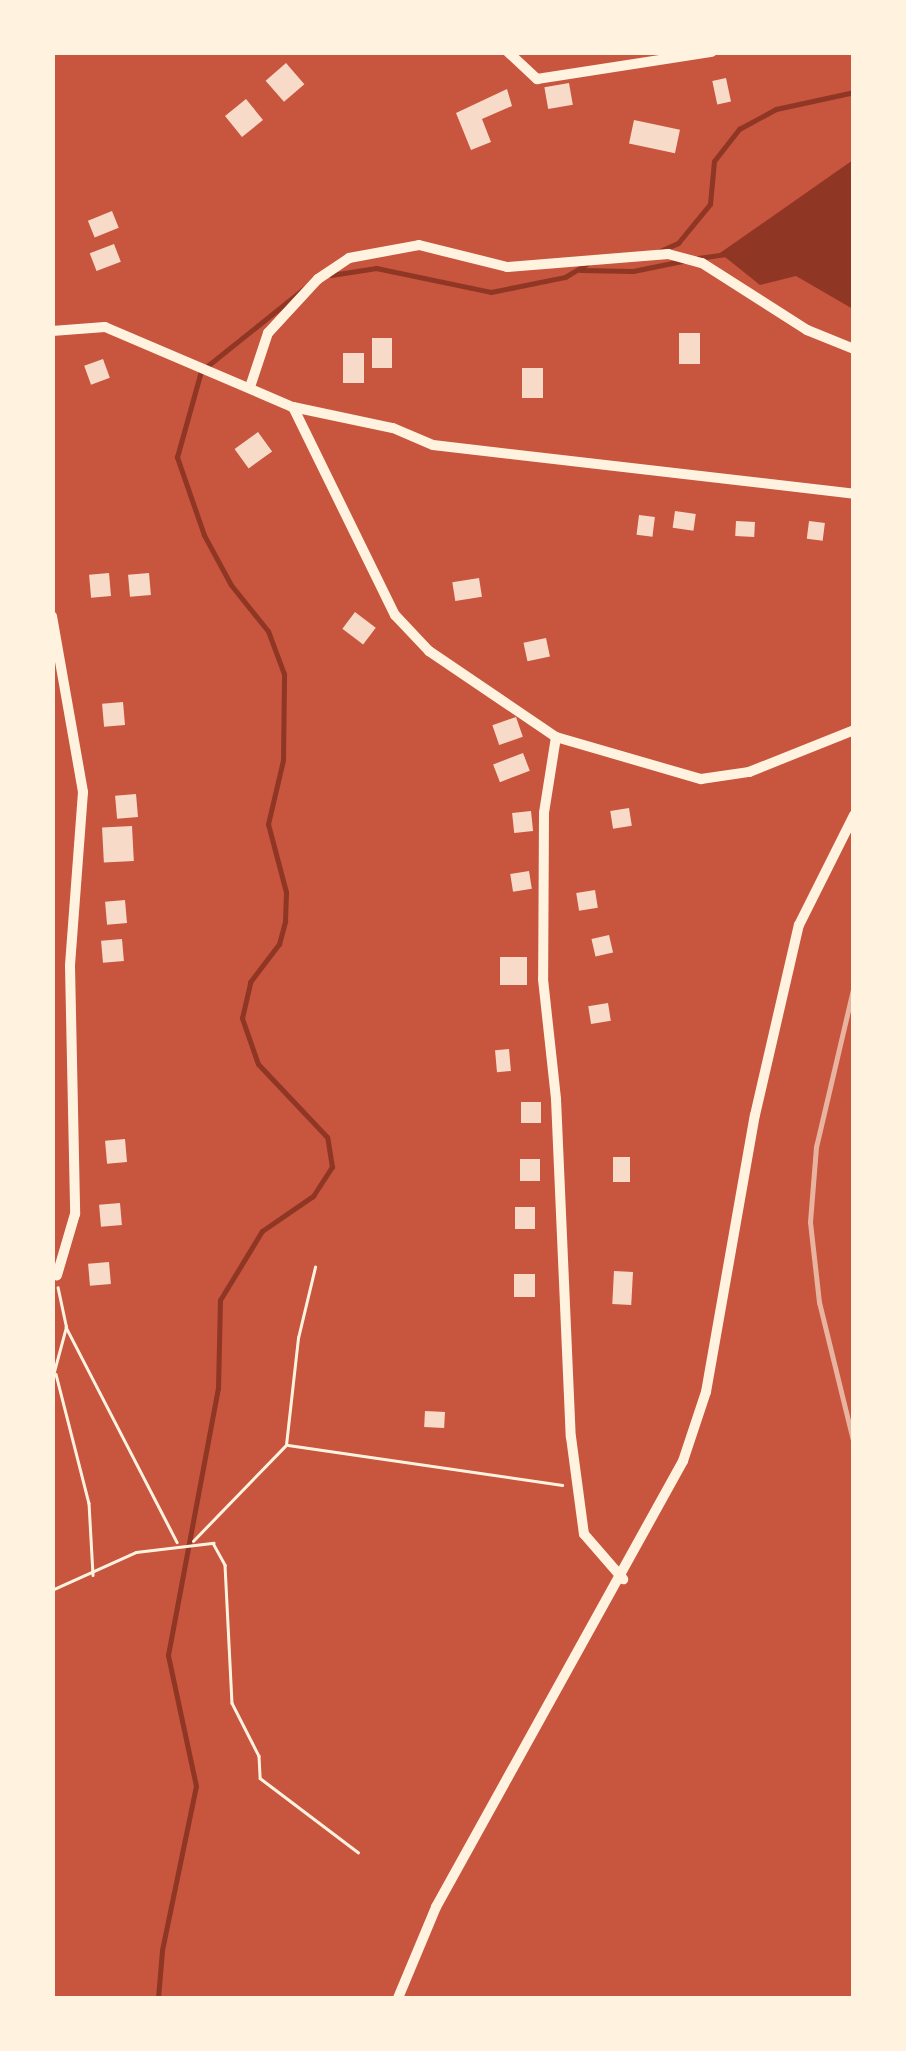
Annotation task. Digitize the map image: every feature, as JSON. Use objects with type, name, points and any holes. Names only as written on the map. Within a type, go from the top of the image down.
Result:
[{"type":"street","points":[[508,52],[537,79],[709,53]]},
{"type":"street","points":[[251,384],[268,333],[318,279],[349,258],[420,245],[507,267],[668,254],[702,263],[807,330],[854,349]]},
{"type":"street","points":[[52,332],[105,327],[218,379],[251,384],[293,407],[393,428],[433,445],[854,494]]},
{"type":"street","points":[[293,407],[395,615],[428,651],[556,737],[702,779],[749,772],[854,730]]},
{"type":"street","points":[[52,616],[83,792],[70,966],[75,1214],[57,1275]]},
{"type":"street","points":[[556,737],[544,813],[544,979],[578,1487],[584,1534],[625,1576]]},
{"type":"street","points":[[398,1998],[452,1875],[625,1576],[695,1430],[786,977],[814,885],[854,815]]},
{"type":"path","points":[[192,1542],[286,1445],[298,1338],[315,1268]]},
{"type":"path","points":[[57,1275],[66,1327],[178,1543]]},
{"type":"path","points":[[66,1327],[54,1377],[90,1503],[93,1576]]},
{"type":"path","points":[[286,1445],[578,1487]]},
{"type":"path","points":[[52,1590],[93,1576],[136,1552],[178,1543],[213,1543],[225,1565],[232,1703],[259,1756],[260,1778],[358,1852]]},
{"type":"shaded area","points":[[853,160],[853,309],[796,276],[760,285],[720,253]]},
{"type":"building","points":[[286,63],[304,84],[284,102],[266,81]]},
{"type":"building","points":[[726,78],[731,101],[717,104],[712,81]]},
{"type":"building","points":[[569,83],[573,105],[548,109],[544,87]]},
{"type":"building","points":[[507,89],[512,106],[482,119],[491,142],[471,150],[456,113]]},
{"type":"building","points":[[246,99],[263,120],[242,137],[225,116]]},
{"type":"building","points":[[634,120],[680,130],[675,153],[629,143]]},
{"type":"building","points":[[112,211],[119,228],[95,237],[88,221]]},
{"type":"building","points":[[114,244],[121,262],[97,271],[90,253]]},
{"type":"building","points":[[679,333],[700,333],[700,364],[679,364]]},
{"type":"building","points":[[372,338],[392,338],[392,368],[372,368]]},
{"type":"building","points":[[343,353],[364,353],[364,383],[343,383]]},
{"type":"building","points":[[103,359],[110,378],[91,385],[84,366]]},
{"type":"building","points":[[522,368],[543,368],[543,398],[522,398]]},
{"type":"building","points":[[258,432],[272,451],[249,468],[235,449]]},
{"type":"building","points":[[675,511],[696,514],[693,531],[673,528]]},
{"type":"building","points":[[639,515],[655,517],[652,537],[637,535]]},
{"type":"building","points":[[736,521],[755,522],[754,537],[735,536]]},
{"type":"building","points":[[809,521],[825,523],[823,541],[807,539]]},
{"type":"building","points":[[109,573],[111,596],[91,598],[89,575]]},
{"type":"building","points":[[149,573],[151,595],[130,597],[128,575]]},
{"type":"building","points":[[479,578],[482,597],[455,601],[452,582]]},
{"type":"building","points":[[355,612],[376,628],[363,644],[342,629]]},
{"type":"building","points":[[546,638],[550,657],[527,661],[524,643]]},
{"type":"building","points":[[123,702],[125,725],[104,727],[102,704]]},
{"type":"building","points":[[516,717],[523,737],[499,745],[492,725]]},
{"type":"building","points":[[523,753],[530,771],[500,782],[493,764]]},
{"type":"building","points":[[136,794],[138,817],[117,819],[115,796]]},
{"type":"building","points":[[629,808],[632,826],[613,829],[610,811]]},
{"type":"building","points":[[531,811],[533,831],[514,833],[512,813]]},
{"type":"building","points":[[132,826],[134,861],[104,863],[102,828]]},
{"type":"building","points":[[529,871],[532,889],[513,892],[510,874]]},
{"type":"building","points":[[595,890],[598,908],[579,911],[576,893]]},
{"type":"building","points":[[125,900],[127,923],[107,925],[105,902]]},
{"type":"building","points":[[609,935],[613,953],[596,957],[591,939]]},
{"type":"building","points":[[122,939],[124,961],[103,963],[101,941]]},
{"type":"building","points":[[500,957],[527,957],[527,985],[500,985]]},
{"type":"building","points":[[608,1003],[611,1021],[591,1024],[588,1006]]},
{"type":"building","points":[[509,1049],[511,1071],[497,1072],[495,1050]]},
{"type":"building","points":[[521,1102],[541,1102],[541,1123],[521,1123]]},
{"type":"building","points":[[125,1139],[127,1162],[107,1164],[105,1141]]},
{"type":"building","points":[[613,1157],[630,1157],[630,1182],[613,1182]]},
{"type":"building","points":[[520,1159],[540,1159],[540,1181],[520,1181]]},
{"type":"building","points":[[120,1203],[122,1225],[101,1227],[99,1205]]},
{"type":"building","points":[[515,1207],[535,1207],[535,1229],[515,1229]]},
{"type":"building","points":[[109,1262],[111,1284],[90,1286],[88,1264]]},
{"type":"building","points":[[614,1271],[633,1272],[631,1305],[612,1304]]},
{"type":"building","points":[[514,1274],[535,1274],[535,1297],[514,1297]]},
{"type":"building","points":[[425,1411],[445,1412],[444,1428],[424,1427]]},
{"type":"waterway","points":[[660,251],[678,243],[710,204],[714,161],[739,129],[776,109],[854,92]]},
{"type":"waterway","points":[[698,258],[726,254]]},
{"type":"waterway","points":[[580,270],[633,271],[682,261]]},
{"type":"waterway","points":[[331,275],[376,268],[491,292],[565,277],[587,264]]},
{"type":"waterway","points":[[158,1998],[162,1950],[196,1786],[168,1655],[218,1388],[220,1300],[262,1231],[313,1196],[332,1167],[327,1137],[258,1064],[242,1018],[250,982],[279,944],[285,921],[286,892],[268,824],[283,760],[284,674],[268,631],[231,585],[204,535],[177,457],[201,371],[307,286]]},
{"type":"railway","points":[[854,985],[816,1147],[810,1222],[819,1302],[854,1445]]}]
